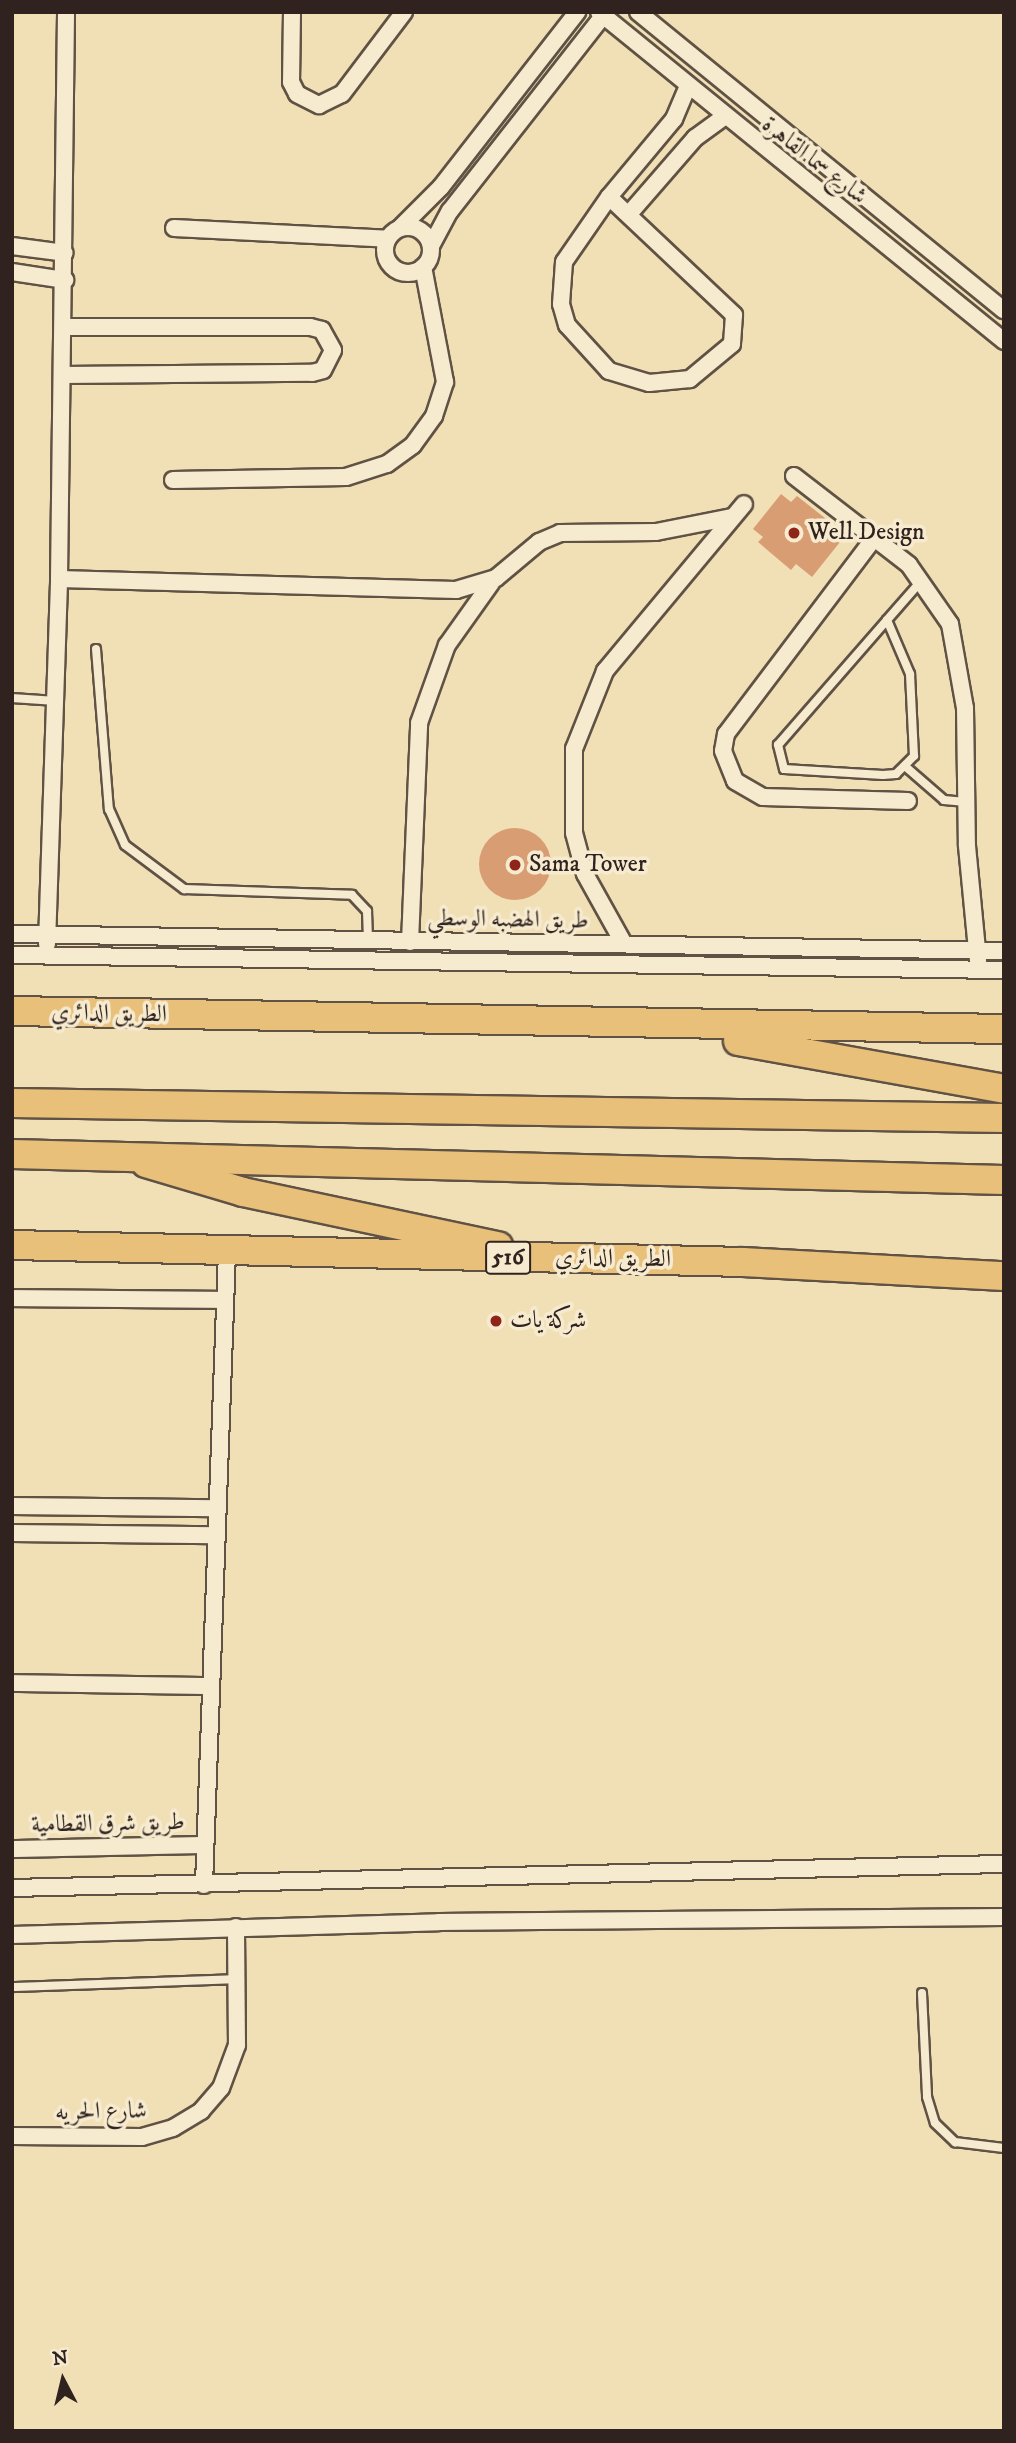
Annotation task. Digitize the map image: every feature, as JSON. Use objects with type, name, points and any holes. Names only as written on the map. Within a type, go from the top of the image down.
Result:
[{"type":"highway","name":"الطريق الدائري","points":[[12,1012],[666,1027],[1004,1029]]},
{"type":"highway","points":[[666,1027],[1004,1089]]},
{"type":"highway","points":[[12,1103],[1004,1118]]},
{"type":"highway","name":"516","points":[[12,1154],[1004,1180]]},
{"type":"highway","name":"516","points":[[123,1155],[243,1192],[550,1258]]},
{"type":"highway","name":"الطريق الدائري","points":[[12,1245],[227,1253],[550,1258],[925,1270],[1004,1276]]},
{"type":"highway","name":"516","points":[[925,1270],[1004,1256]]},
{"type":"street","points":[[47,956],[60,579],[66,12]]},
{"type":"street","points":[[292,12],[291,82],[297,94],[319,105],[342,94],[404,12]]},
{"type":"street","points":[[423,267],[409,273],[394,268],[386,255],[394,234],[441,187],[577,12]]},
{"type":"street","name":"شارع سما القاهرة","points":[[638,12],[1004,310]]},
{"type":"street","points":[[173,480],[346,477],[387,464],[413,445],[434,416],[445,382],[423,267],[431,246],[450,211],[609,16]]},
{"type":"street","name":"شارع سما القاهرة","points":[[609,16],[723,118],[1004,341]]},
{"type":"street","points":[[609,197],[734,315],[732,344],[690,379],[649,383],[609,371],[577,343],[567,325],[561,304],[564,262],[609,197],[674,119],[687,88]]},
{"type":"street","points":[[629,214],[695,138],[723,118]]},
{"type":"street","points":[[174,229],[394,234],[423,232],[431,246]]},
{"type":"street","points":[[12,246],[65,253]]},
{"type":"street","points":[[12,272],[65,280]]},
{"type":"street","points":[[63,375],[312,373],[323,370],[333,350],[322,330],[310,327],[64,327]]},
{"type":"street","points":[[794,476],[875,537],[922,579],[950,624],[961,665],[966,802],[979,970]]},
{"type":"street","points":[[624,944],[585,874],[573,833],[574,749],[605,671],[744,504]]},
{"type":"street","points":[[60,579],[456,590],[496,578],[560,533],[682,529],[732,517]]},
{"type":"street","points":[[875,537],[726,734],[723,751],[736,781],[764,797],[908,800]]},
{"type":"street","points":[[410,942],[419,723],[447,645],[496,578]]},
{"type":"street","name":"طريق الهضبه الوسطي","points":[[12,934],[1004,951]]},
{"type":"street","points":[[508,943],[508,964]]},
{"type":"street","name":"طريق الهضبه الوسطي","points":[[12,955],[1004,970]]},
{"type":"street","points":[[204,1885],[227,1253]]},
{"type":"street","points":[[12,1298],[225,1300]]},
{"type":"street","points":[[12,1506],[217,1508]]},
{"type":"street","points":[[56,1534],[57,1507]]},
{"type":"street","points":[[12,1533],[216,1535]]},
{"type":"street","points":[[12,1683],[211,1686]]},
{"type":"street","name":"طريق شرق القطامية","points":[[12,1849],[205,1845]]},
{"type":"street","points":[[12,1888],[1004,1864]]},
{"type":"street","points":[[12,1935],[236,1927],[1004,1917]]},
{"type":"street","name":"شارع الحريه","points":[[12,2136],[142,2137],[188,2120],[212,2100],[233,2060],[236,1927]]},
{"type":"lane","points":[[887,620],[915,702],[918,744],[906,767],[883,775],[790,772],[777,757],[782,739],[922,579]]},
{"type":"lane","points":[[96,649],[109,809],[125,845],[184,889],[352,895],[367,911],[368,941]]},
{"type":"lane","points":[[12,698],[56,701]]},
{"type":"lane","points":[[906,767],[944,800],[966,802]]},
{"type":"lane","points":[[12,1987],[236,1979]]},
{"type":"lane","points":[[922,1993],[927,2097],[935,2123],[955,2142],[1004,2148]]},
{"type":"building","name":"Well Design","points":[[781,494],[791,502],[797,496],[830,522],[824,529],[840,542],[812,577],[796,564],[791,570],[758,542],[763,537],[753,529]]},
{"type":"building","name":"Sama Tower","points":[[522,828],[541,838],[549,850],[549,878],[541,890],[529,898],[508,900],[489,890],[481,878],[479,857],[489,838],[501,830]]},
{"type":"place","name":"Well Design","points":[[794,533]]},
{"type":"place","name":"Sama Tower","points":[[515,865]]},
{"type":"place","name":"شركة يات","points":[[496,1321]]}]
